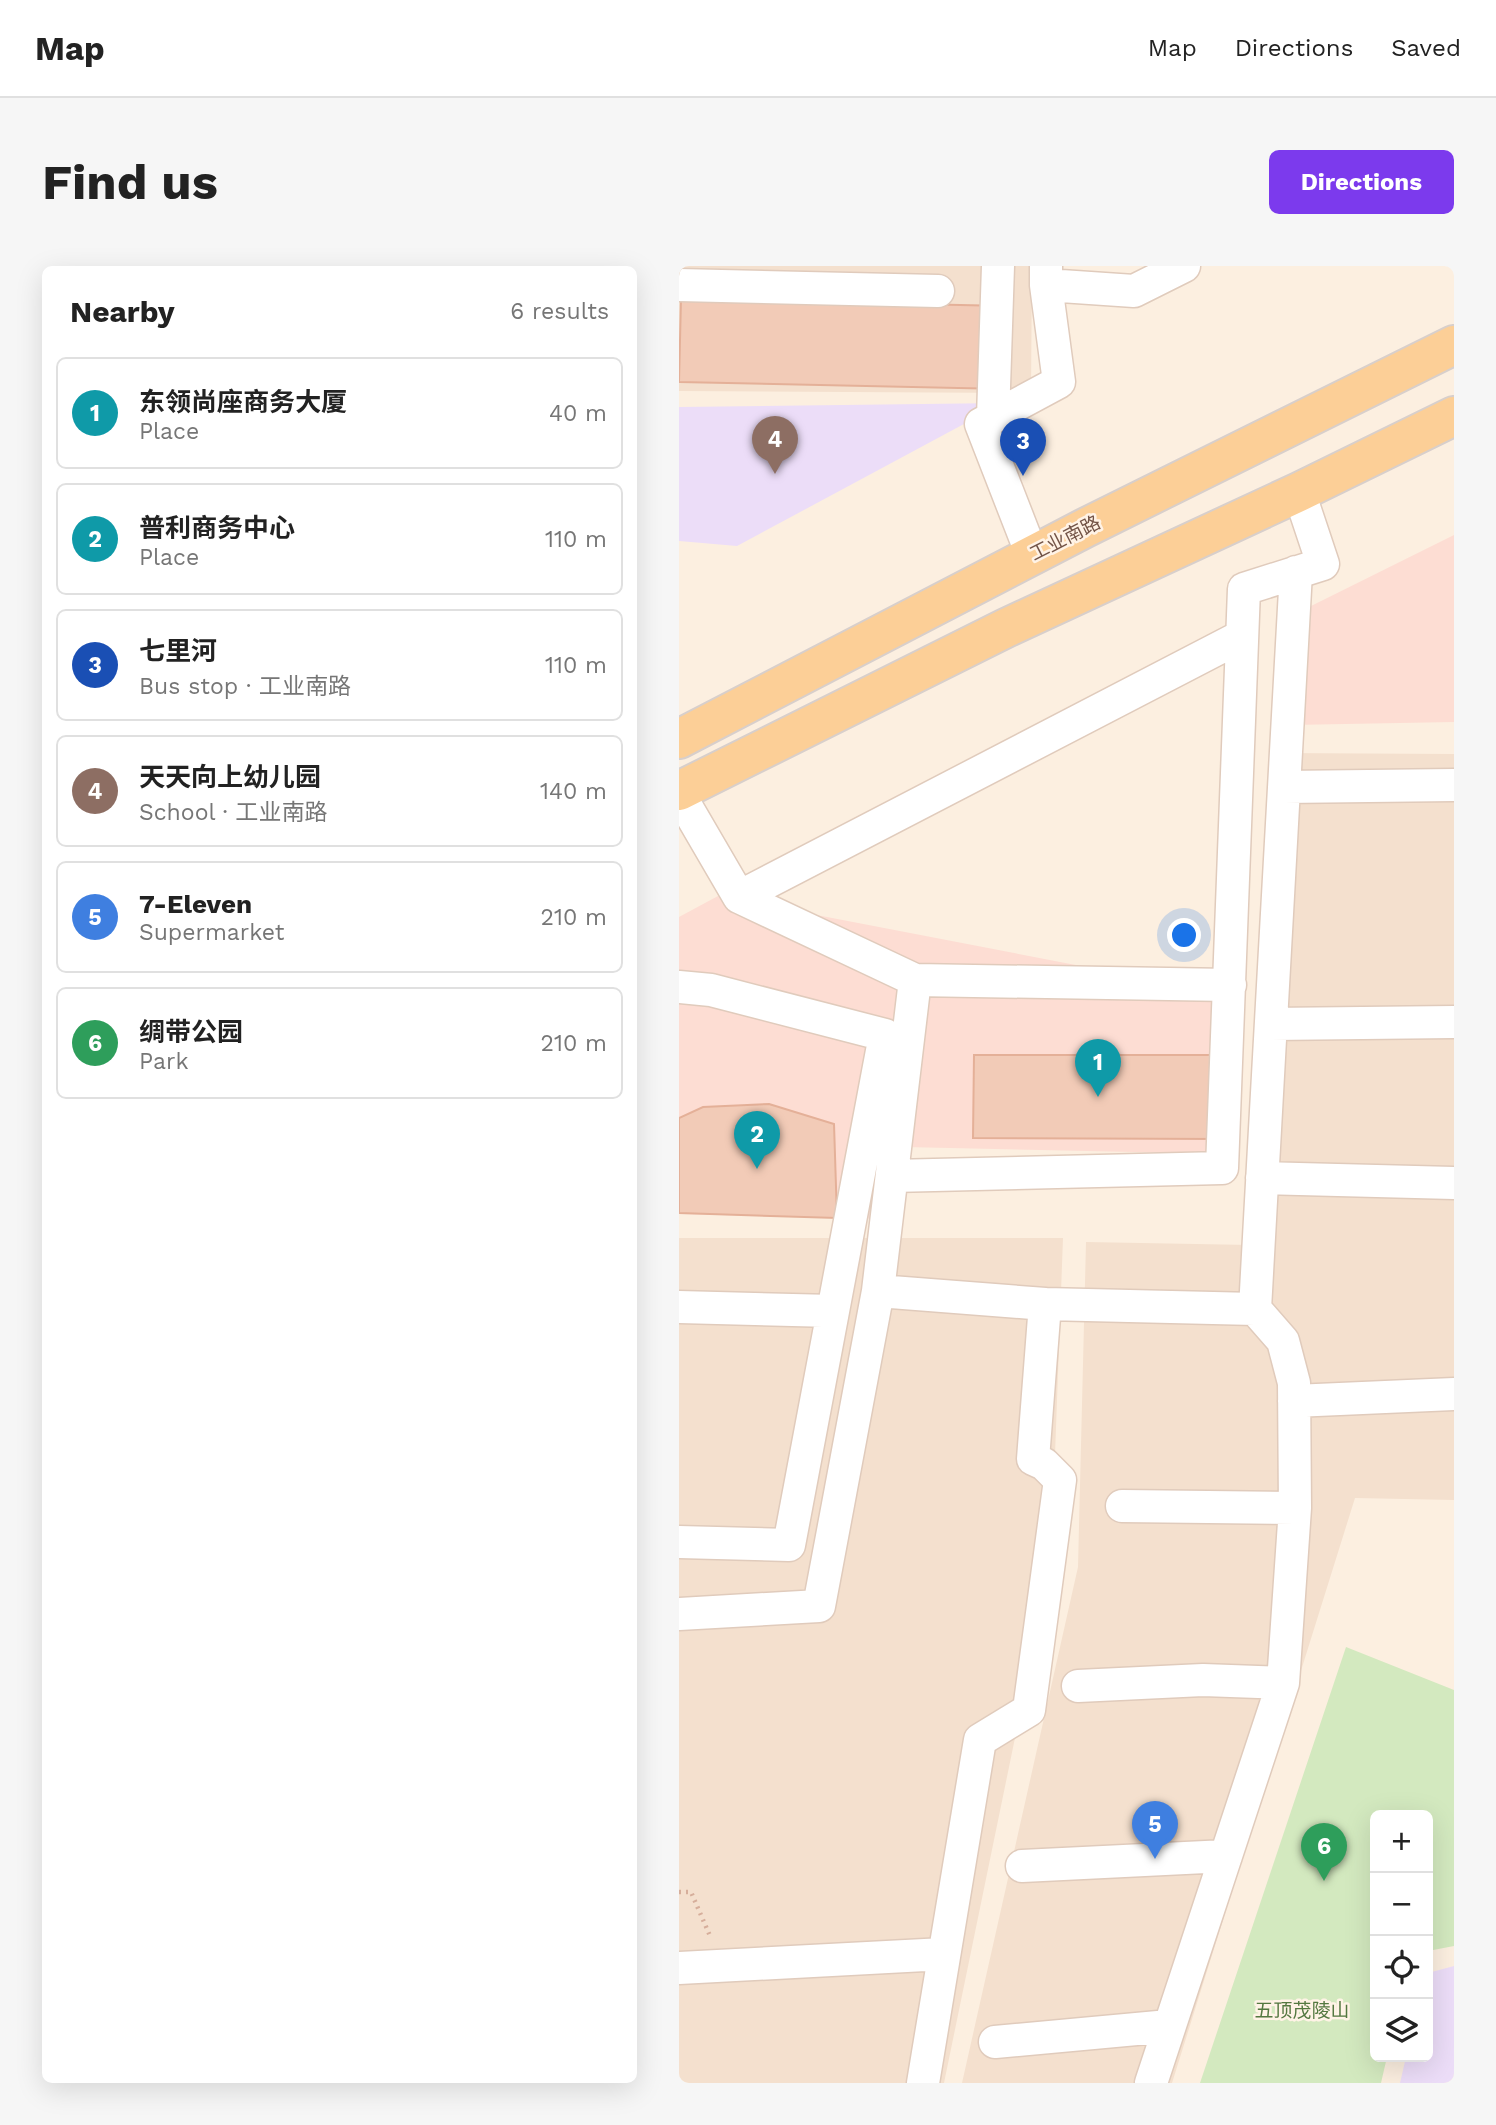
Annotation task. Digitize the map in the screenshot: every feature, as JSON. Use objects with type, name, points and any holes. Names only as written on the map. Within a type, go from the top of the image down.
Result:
[{"type":"main road","name":"工业南路","points":[[679,739],[1032,555],[1454,345]]},
{"type":"main road","points":[[679,792],[1006,628],[1299,492],[1454,415]]},
{"type":"street","points":[[993,417],[998,266]]},
{"type":"street","points":[[1032,555],[981,424],[1059,382],[1046,275],[1134,291],[1184,266]]},
{"type":"street","points":[[679,285],[938,291]]},
{"type":"street","points":[[892,1176],[1222,1168],[1244,589],[1323,564],[1299,492]]},
{"type":"street","points":[[1151,2083],[1283,1684],[1295,1508],[1294,1383],[1283,1341],[1255,1309],[1296,572]]},
{"type":"street","points":[[739,897],[1242,636]]},
{"type":"street","points":[[1284,787],[1454,785]]},
{"type":"street","points":[[679,792],[739,897],[915,980],[1230,985]]},
{"type":"street","points":[[679,1614],[819,1606],[878,1291],[915,980]]},
{"type":"street","points":[[679,987],[711,990],[885,1035],[789,1545],[679,1542]]},
{"type":"street","points":[[1271,1024],[1454,1022]]},
{"type":"street","points":[[1262,1178],[1454,1183]]},
{"type":"street","points":[[878,1291],[1045,1304],[1255,1309]]},
{"type":"street","points":[[923,2083],[980,1740],[1028,1710],[1060,1480],[1044,1464],[1033,1459],[1045,1304]]},
{"type":"street","points":[[679,1307],[834,1311]]},
{"type":"street","points":[[1294,1401],[1454,1394]]},
{"type":"street","points":[[1122,1506],[1295,1508]]},
{"type":"street","points":[[1078,1686],[1203,1681],[1283,1684]]},
{"type":"street","points":[[1022,1866],[1226,1856]]},
{"type":"street","points":[[679,1968],[944,1954]]},
{"type":"street","points":[[995,2042],[1169,2026]]},
{"type":"path","points":[[679,1892],[691,1892],[722,1966]]},
{"type":"shaded area","points":[[679,266],[1032,266],[1031,393],[679,391]]},
{"type":"shaded area","points":[[1003,403],[737,546],[679,541],[679,407]]},
{"type":"shaded area","points":[[1454,535],[1454,722],[1291,725],[1301,611]]},
{"type":"shaded area","points":[[1279,753],[1454,754],[1454,1500],[1355,1498],[1172,2083],[962,2083],[1078,1567],[1086,1242],[1251,1245]]},
{"type":"shaded area","points":[[718,896],[1226,994],[1228,1154],[904,1147],[892,1219],[679,1214],[679,917]]},
{"type":"shaded area","points":[[679,1238],[1063,1238],[1051,1563],[944,2083],[679,2083]]},
{"type":"shaded area","points":[[1454,1966],[1454,2083],[1400,2083],[1405,2062],[1433,2062],[1433,1972]]},
{"type":"green space","name":"五顶茂陵山","points":[[1346,1647],[1454,1690],[1454,1946],[1433,1950],[1433,1810],[1370,1810],[1370,2062],[1386,2062],[1381,2083],[1200,2083]]},
{"type":"building","points":[[681,299],[1006,306],[1004,389],[679,382]]},
{"type":"building","points":[[974,1055],[1223,1055],[1223,1139],[973,1138]]},
{"type":"building","points":[[769,1104],[834,1124],[837,1218],[679,1213],[679,1118],[703,1107]]},
{"type":"place","name":"天天向上幼儿园","points":[[775,474]]},
{"type":"place","name":"七里河","points":[[1023,476]]},
{"type":"place","name":"东领尚座商务大厦","points":[[1098,1097]]},
{"type":"place","name":"普利商务中心","points":[[757,1169]]},
{"type":"place","name":"7-Eleven","points":[[1155,1859]]},
{"type":"place","name":"绸带公园","points":[[1324,1881]]}]
